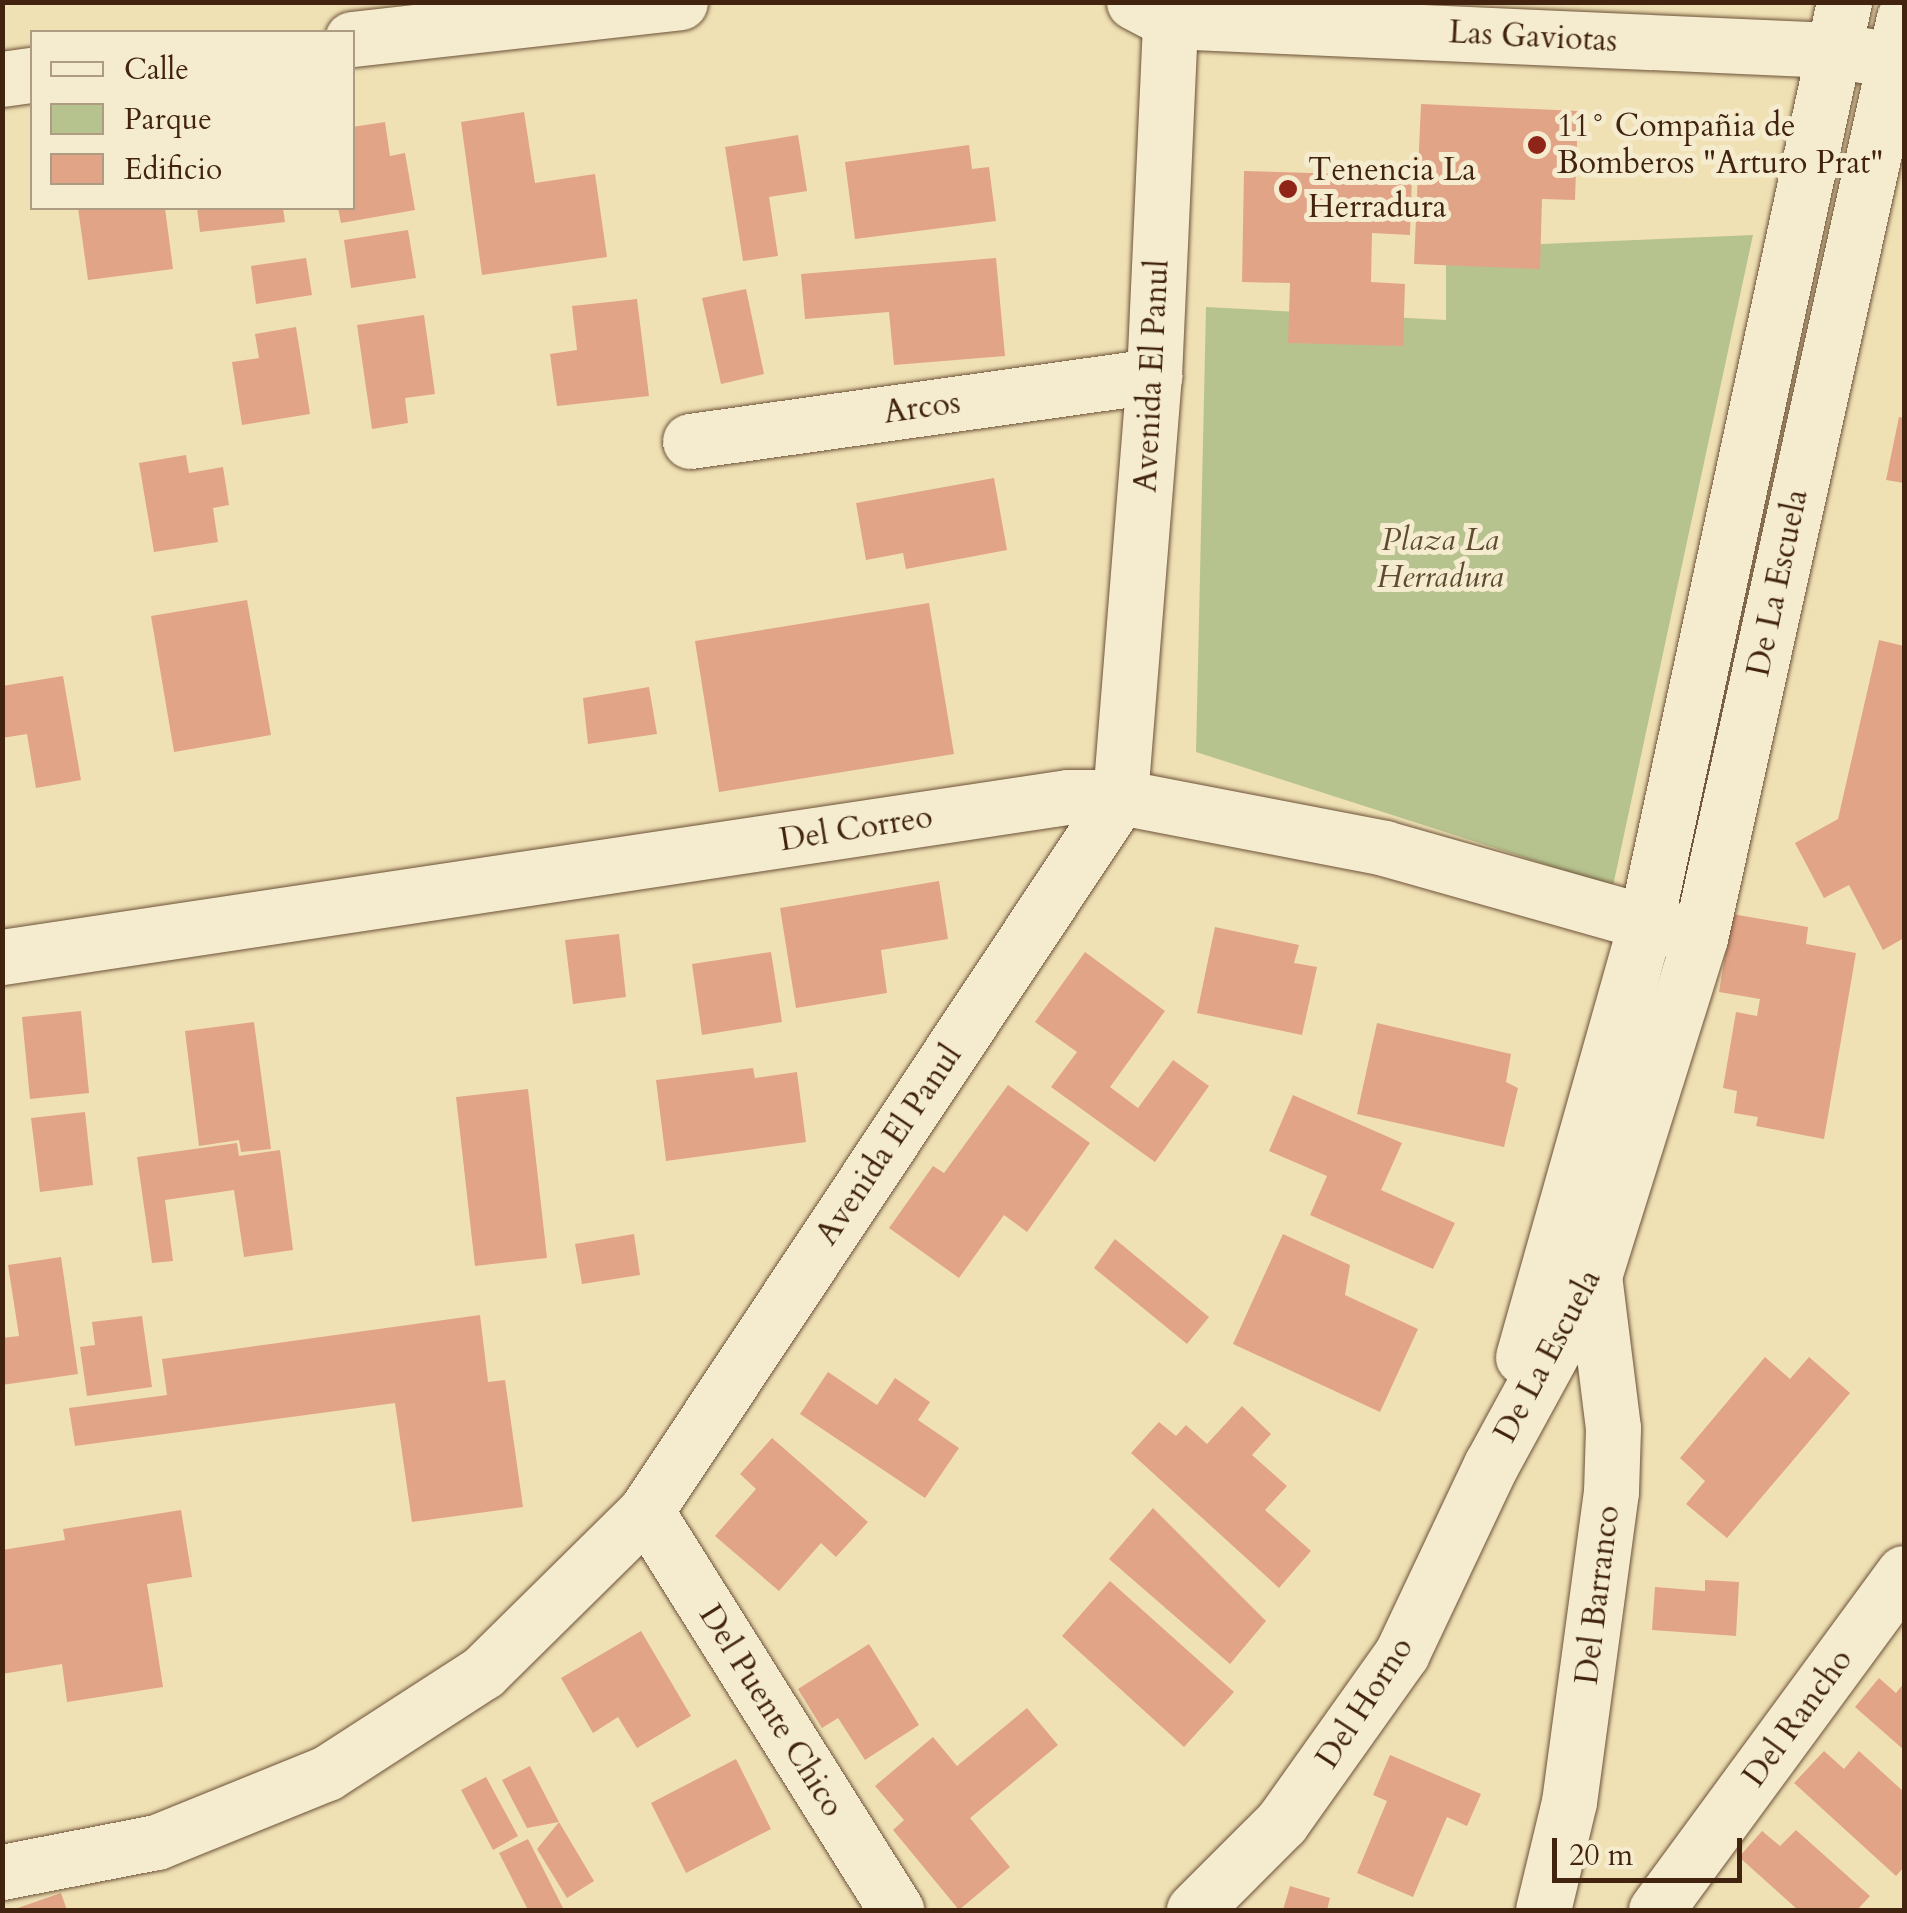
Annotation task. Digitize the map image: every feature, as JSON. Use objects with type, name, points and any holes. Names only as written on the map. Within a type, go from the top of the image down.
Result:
[{"type":"street","points":[[355,40],[680,2]]},
{"type":"street","name":"Las Gaviotas","points":[[1152,12],[1838,26],[1899,39]]},
{"type":"street","name":"Avenida El Panul","points":[[2,1872],[156,1842],[327,1773],[484,1672],[646,1511],[1120,797],[1154,376],[1152,12]]},
{"type":"street","name":"De La Escuela","points":[[1490,1465],[1646,922],[1838,26]]},
{"type":"street","name":"De La Escuela","points":[[1490,1465],[1594,1276],[1700,938],[1899,39]]},
{"type":"street","points":[[2,79],[30,76]]},
{"type":"street","name":"Arcos","points":[[690,441],[1154,376]]},
{"type":"street","name":"Del Correo","points":[[2,956],[1068,797],[1120,797],[1384,848],[1700,938]]},
{"type":"street","name":"Del Barranco","points":[[1543,1910],[1569,1802],[1611,1492],[1613,1428],[1594,1276]]},
{"type":"street","name":"Del Horno","points":[[1194,1910],[1282,1822],[1346,1740],[1434,1592],[1490,1465]]},
{"type":"street","name":"Del Puente Chico","points":[[646,1511],[896,1910]]},
{"type":"street","name":"Del Rancho","points":[[1656,1910],[1904,1573]]},
{"type":"green space","name":"Plaza La Herradura","points":[[1753,235],[1613,886],[1196,752],[1206,307],[1446,320],[1446,248]]},
{"type":"building","points":[[1421,104],[1578,111],[1575,200],[1542,199],[1540,269],[1414,264]]},
{"type":"building","points":[[524,112],[535,183],[595,174],[607,257],[482,275],[461,122]]},
{"type":"building","points":[[385,122],[390,156],[405,153],[415,210],[341,223],[338,210],[355,210],[355,127]]},
{"type":"building","points":[[798,135],[807,191],[769,197],[778,256],[743,261],[725,147]]},
{"type":"building","points":[[969,145],[972,169],[989,167],[996,221],[855,239],[845,162]]},
{"type":"building","points":[[1244,171],[1412,176],[1410,235],[1372,233],[1371,282],[1405,284],[1403,346],[1288,343],[1290,283],[1242,282]]},
{"type":"building","points":[[78,210],[165,210],[173,269],[88,280]]},
{"type":"building","points":[[197,210],[283,210],[285,222],[200,232]]},
{"type":"building","points":[[408,230],[416,278],[351,288],[344,240]]},
{"type":"building","points":[[306,258],[312,295],[256,304],[251,266]]},
{"type":"building","points":[[996,258],[1005,356],[894,365],[889,312],[805,319],[801,274]]},
{"type":"building","points":[[746,289],[764,374],[721,384],[702,298]]},
{"type":"building","points":[[637,299],[649,396],[557,406],[550,354],[577,350],[572,306]]},
{"type":"building","points":[[424,315],[435,394],[405,398],[408,423],[372,429],[357,325]]},
{"type":"building","points":[[296,327],[310,414],[242,425],[232,362],[259,358],[255,334]]},
{"type":"building","points":[[1899,417],[1904,418],[1904,483],[1886,480]]},
{"type":"building","points":[[186,455],[189,473],[223,467],[229,505],[213,508],[218,542],[154,552],[139,463]]},
{"type":"building","points":[[994,478],[1007,550],[906,569],[903,553],[866,560],[856,503]]},
{"type":"building","points":[[247,600],[271,735],[174,752],[151,616]]},
{"type":"building","points":[[929,603],[954,754],[719,792],[695,641]]},
{"type":"building","points":[[1879,640],[1904,646],[1904,938],[1883,950],[1849,885],[1824,898],[1795,843],[1838,819]]},
{"type":"building","points":[[63,676],[81,780],[36,788],[27,734],[2,738],[2,686]]},
{"type":"building","points":[[649,687],[657,734],[588,744],[583,698]]},
{"type":"building","points":[[939,881],[948,939],[881,950],[887,993],[796,1008],[780,908]]},
{"type":"building","points":[[1732,914],[1808,927],[1806,944],[1856,953],[1824,1139],[1756,1126],[1758,1117],[1734,1113],[1737,1091],[1723,1088],[1736,1012],[1757,1016],[1760,999],[1719,992]]},
{"type":"building","points":[[1215,927],[1299,945],[1294,963],[1317,967],[1302,1035],[1197,1013]]},
{"type":"building","points":[[619,934],[626,997],[573,1004],[565,940]]},
{"type":"building","points":[[771,952],[782,1022],[702,1035],[692,964]]},
{"type":"building","points":[[1085,952],[1165,1011],[1110,1087],[1138,1108],[1173,1060],[1209,1086],[1155,1162],[1051,1087],[1077,1052],[1035,1022]]},
{"type":"building","points":[[81,1011],[89,1093],[30,1099],[22,1017]]},
{"type":"building","points":[[254,1022],[271,1149],[241,1152],[239,1140],[199,1146],[185,1031]]},
{"type":"building","points":[[1377,1023],[1511,1054],[1506,1082],[1518,1088],[1504,1147],[1357,1114]]},
{"type":"building","points":[[753,1068],[755,1078],[797,1072],[806,1142],[666,1161],[656,1080]]},
{"type":"building","points":[[1008,1085],[1090,1143],[1027,1232],[1004,1215],[959,1278],[889,1228],[933,1166],[944,1173]]},
{"type":"building","points":[[528,1089],[547,1258],[475,1266],[456,1097]]},
{"type":"building","points":[[1293,1095],[1402,1143],[1381,1190],[1455,1223],[1433,1269],[1310,1215],[1327,1176],[1269,1151]]},
{"type":"building","points":[[85,1112],[93,1185],[40,1192],[31,1118]]},
{"type":"building","points":[[237,1143],[239,1156],[280,1150],[293,1250],[244,1257],[234,1190],[165,1200],[173,1261],[152,1263],[137,1157]]},
{"type":"building","points":[[634,1234],[640,1275],[582,1284],[575,1244]]},
{"type":"building","points":[[1283,1234],[1350,1265],[1345,1295],[1418,1329],[1380,1412],[1233,1344]]},
{"type":"building","points":[[1115,1239],[1209,1317],[1187,1344],[1094,1268]]},
{"type":"building","points":[[61,1257],[78,1374],[2,1385],[2,1338],[19,1336],[8,1265]]},
{"type":"building","points":[[480,1315],[488,1382],[505,1380],[523,1507],[412,1522],[395,1403],[75,1446],[69,1408],[167,1395],[162,1359]]},
{"type":"building","points":[[142,1316],[152,1387],[87,1396],[80,1347],[95,1345],[92,1322]]},
{"type":"building","points":[[1765,1357],[1790,1379],[1809,1357],[1850,1393],[1727,1538],[1686,1504],[1705,1481],[1680,1458]]},
{"type":"building","points":[[828,1372],[877,1405],[895,1378],[930,1402],[918,1420],[959,1448],[925,1498],[800,1414]]},
{"type":"building","points":[[1242,1406],[1271,1434],[1252,1455],[1287,1486],[1265,1510],[1311,1551],[1279,1588],[1131,1453],[1159,1422],[1176,1436],[1186,1425],[1207,1444]]},
{"type":"building","points":[[772,1438],[868,1522],[836,1557],[821,1543],[779,1591],[715,1536],[756,1489],[740,1474]]},
{"type":"building","points":[[1153,1508],[1266,1621],[1230,1664],[1109,1559]]},
{"type":"building","points":[[181,1510],[192,1577],[147,1584],[163,1687],[67,1702],[62,1664],[2,1674],[2,1550],[65,1540],[63,1529]]},
{"type":"building","points":[[1705,1580],[1739,1582],[1736,1636],[1652,1630],[1655,1587],[1705,1591]]},
{"type":"building","points":[[1110,1581],[1234,1692],[1184,1747],[1062,1636]]},
{"type":"building","points":[[641,1631],[691,1716],[637,1748],[618,1717],[593,1733],[561,1678]]},
{"type":"building","points":[[869,1644],[919,1725],[865,1760],[838,1718],[822,1728],[798,1689]]},
{"type":"building","points":[[1879,1678],[1896,1693],[1904,1683],[1904,1750],[1855,1707]]},
{"type":"building","points":[[1027,1708],[1058,1745],[970,1818],[1010,1867],[959,1910],[893,1830],[904,1820],[875,1786],[933,1737],[957,1766]]},
{"type":"building","points":[[1824,1751],[1844,1769],[1859,1751],[1904,1792],[1904,1867],[1896,1876],[1794,1783]]},
{"type":"building","points":[[1390,1755],[1481,1794],[1467,1826],[1447,1817],[1413,1897],[1357,1873],[1387,1801],[1373,1795]]},
{"type":"building","points":[[736,1759],[771,1829],[686,1873],[651,1803]]},
{"type":"building","points":[[530,1766],[559,1822],[527,1828],[502,1780]]},
{"type":"building","points":[[486,1777],[518,1836],[493,1850],[461,1790]]},
{"type":"building","points":[[559,1822],[594,1881],[567,1898],[537,1849]]},
{"type":"building","points":[[1796,1830],[1870,1896],[1857,1910],[1798,1910],[1739,1857],[1762,1831],[1780,1846]]},
{"type":"building","points":[[528,1839],[564,1910],[528,1910],[499,1853]]},
{"type":"building","points":[[1290,1886],[1330,1898],[1327,1910],[1283,1910]]},
{"type":"building","points":[[61,1893],[67,1910],[12,1910]]},
{"type":"place","name":"11° Compañia de Bomberos \"Arturo Prat\"","points":[[1537,145]]},
{"type":"place","name":"Tenencia La Herradura","points":[[1288,189]]}]
